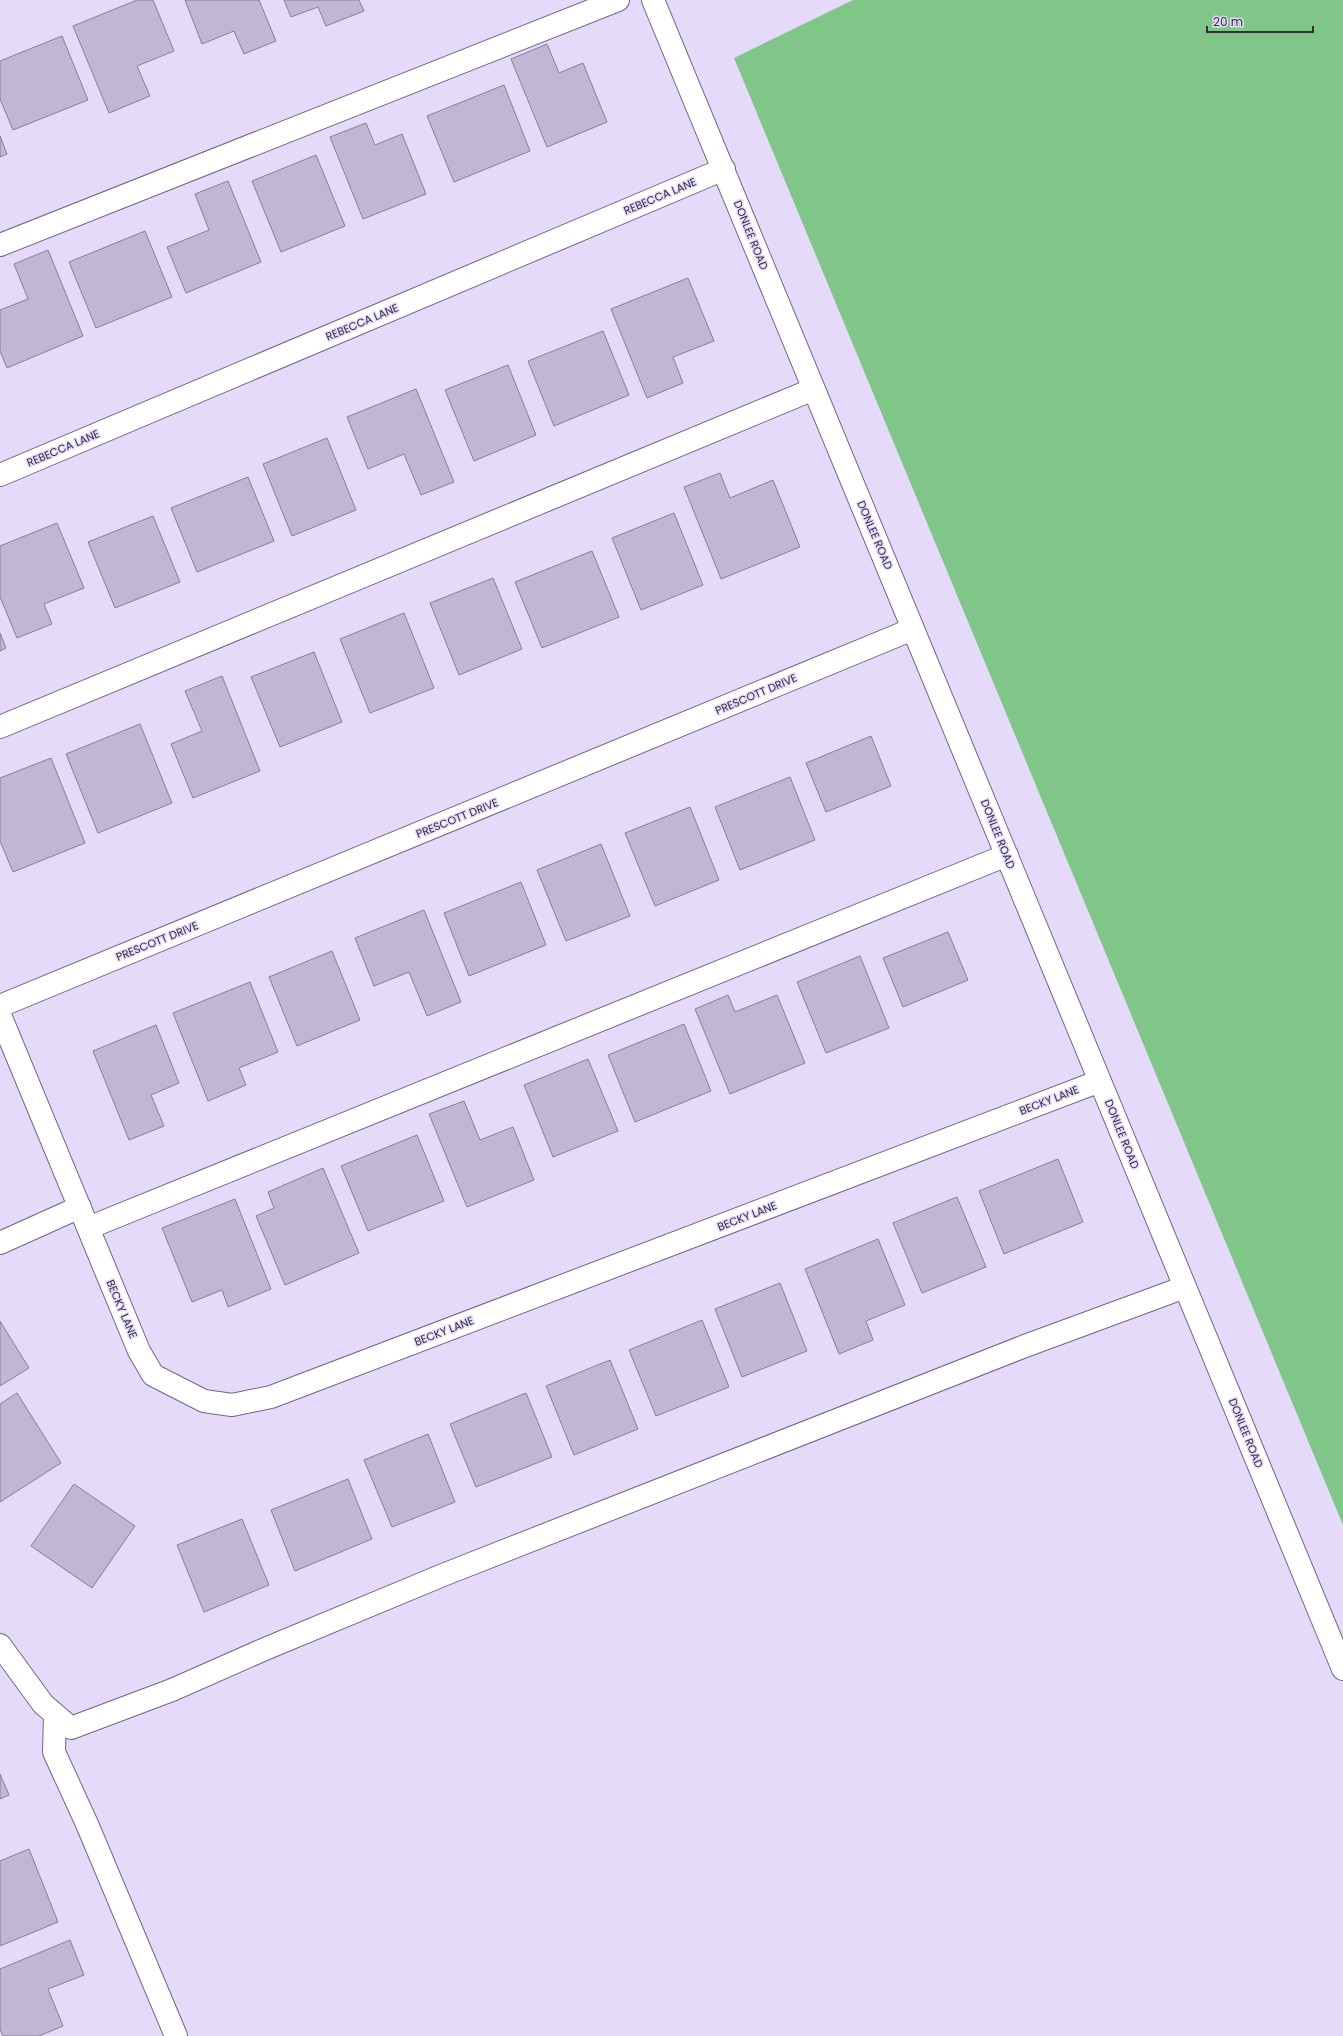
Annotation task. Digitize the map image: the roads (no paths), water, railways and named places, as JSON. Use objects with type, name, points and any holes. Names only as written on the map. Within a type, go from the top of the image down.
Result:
[{"type":"street","points":[[0,246],[618,0]]},
{"type":"street","name":"DONLEE ROAD","points":[[653,0],[1343,1668]]},
{"type":"street","name":"REBECCA LANE","points":[[0,475],[724,169]]},
{"type":"street","points":[[0,727],[814,389]]},
{"type":"street","name":"PRESCOTT DRIVE","points":[[0,1006],[914,629]]},
{"type":"street","points":[[88,1228],[1007,855]]},
{"type":"street","name":"BECKY LANE","points":[[0,1014],[139,1350],[153,1375],[204,1401],[232,1405],[271,1397],[1100,1081]]},
{"type":"street","points":[[0,1243],[80,1207]]},
{"type":"street","points":[[0,1645],[42,1704],[72,1728],[172,1690],[265,1649],[443,1575],[1025,1346],[1185,1286]]},
{"type":"street","points":[[55,1715],[54,1752],[87,1824],[176,2036]]}]
